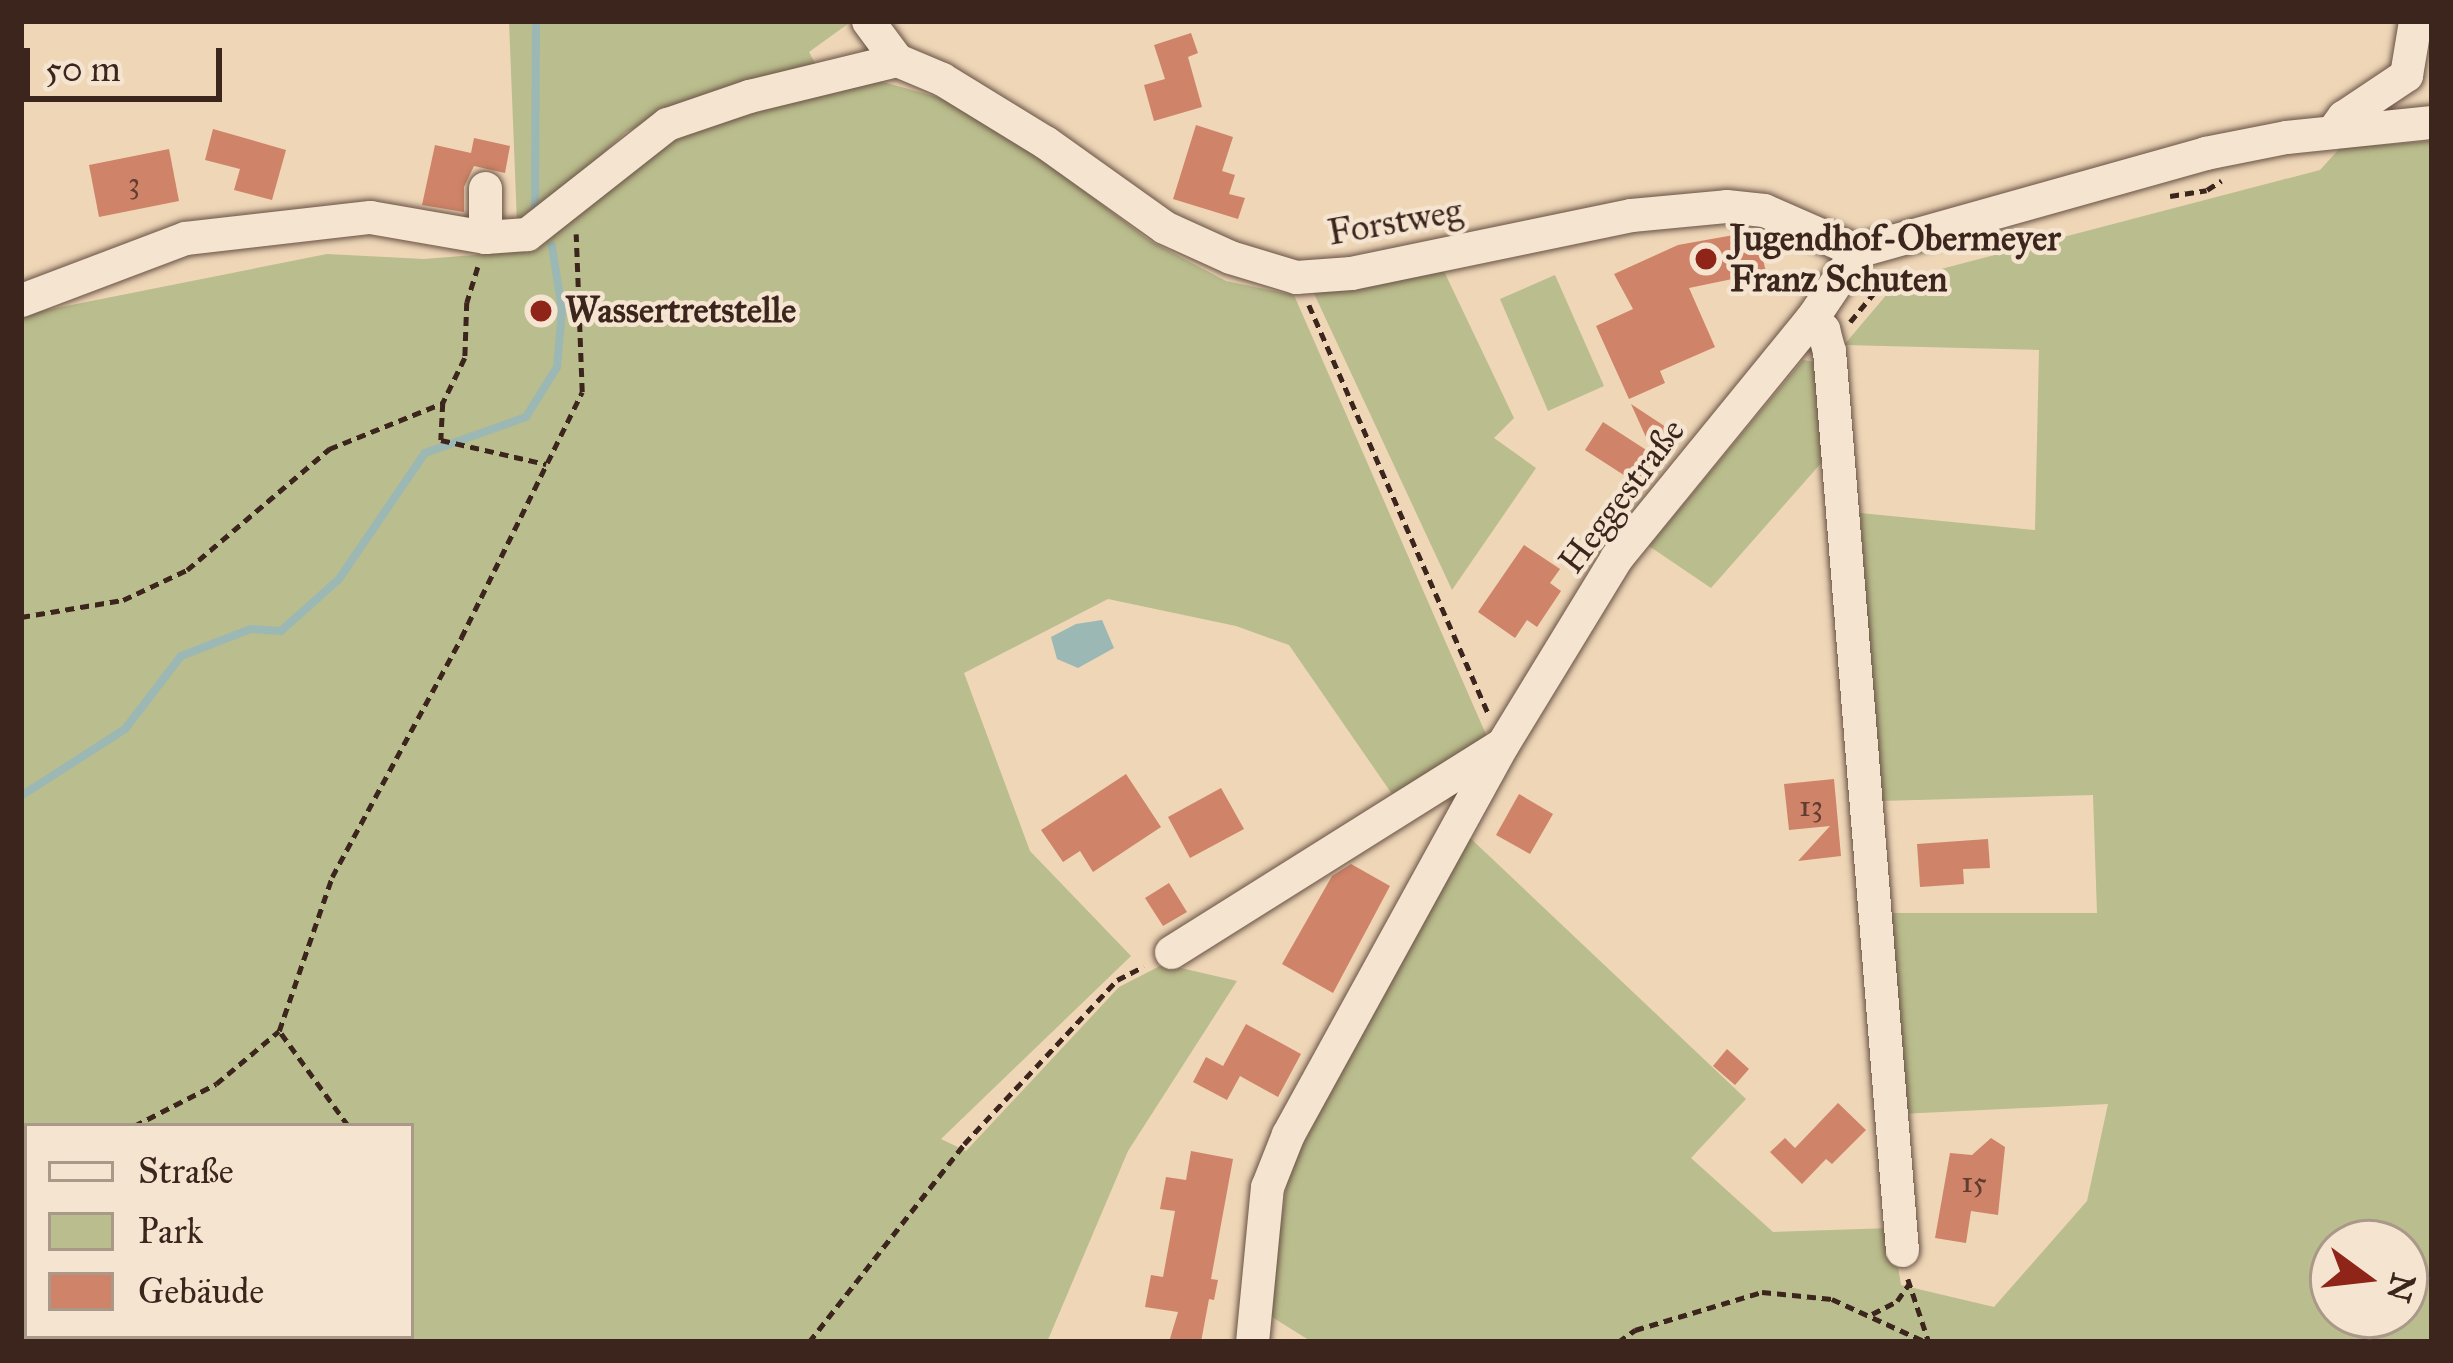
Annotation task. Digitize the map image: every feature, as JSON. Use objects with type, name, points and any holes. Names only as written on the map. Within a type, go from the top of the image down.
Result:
[{"type":"street","name":"Forstweg","points":[[868,21],[897,60],[942,79],[1045,142],[1165,227],[1230,257],[1296,277],[1351,273],[1631,215],[1726,206],[1764,210],[1857,250]]},
{"type":"street","points":[[2332,133],[2343,117],[2406,75],[2415,21]]},
{"type":"street","points":[[21,300],[185,238],[370,217],[485,237],[527,233],[634,144],[667,124],[749,97],[897,60]]},
{"type":"street","points":[[2406,75],[2432,106]]},
{"type":"street","points":[[1857,250],[2205,153],[2432,122]]},
{"type":"street","points":[[485,188],[485,237]]},
{"type":"street","name":"Heggestraße","points":[[1252,1342],[1268,1187],[1288,1134],[1502,745],[1616,558],[1812,318],[1857,250]]},
{"type":"street","points":[[1812,318],[1823,329],[1829,351],[1902,1250]]},
{"type":"street","points":[[1171,952],[1502,745]]},
{"type":"path","points":[[2164,197],[2207,190],[2226,178]]},
{"type":"path","points":[[140,1123],[215,1084],[279,1031],[332,877],[461,638],[582,392],[572,200]]},
{"type":"path","points":[[485,237],[467,302],[465,358],[443,404],[441,440],[546,464]]},
{"type":"path","points":[[1829,351],[1887,276],[1908,265]]},
{"type":"path","points":[[1296,277],[1502,745]]},
{"type":"path","points":[[21,617],[123,600],[187,570],[329,449],[443,404]]},
{"type":"path","points":[[809,1342],[964,1144],[1117,980],[1171,952]]},
{"type":"path","points":[[279,1031],[346,1123]]},
{"type":"path","points":[[1902,1250],[1928,1342]]},
{"type":"path","points":[[1869,1316],[1897,1301],[1909,1284]]},
{"type":"path","points":[[1618,1342],[1635,1330],[1762,1292],[1832,1299],[1928,1342]]},
{"type":"green space","points":[[509,21],[852,21],[809,52],[817,67],[694,101],[626,132],[564,190],[517,223]]},
{"type":"green space","points":[[876,80],[941,98],[1038,156],[1150,241],[1226,281],[1294,295],[1488,739],[1392,794],[1289,645],[1236,626],[1108,599],[964,673],[1030,851],[1131,956],[941,1139],[966,1151],[1119,987],[1164,964],[1237,981],[1128,1151],[1047,1342],[21,1342],[21,315],[327,254],[424,259],[537,250],[638,160],[700,128]]},
{"type":"green space","points":[[2432,141],[2432,1342],[1312,1342],[1267,1314],[1289,1171],[1467,835],[1746,1099],[1691,1158],[1773,1232],[1892,1228],[1901,1285],[1994,1307],[2087,1201],[2108,1104],[1900,1114],[1884,913],[2097,913],[2093,795],[1880,801],[1860,513],[2035,530],[2039,350],[1844,345],[1899,280],[2320,170],[2340,148]]},
{"type":"green space","points":[[1441,265],[1514,418],[1494,438],[1536,468],[1452,590],[1311,287]]},
{"type":"green space","points":[[1555,275],[1604,386],[1548,411],[1500,299]]},
{"type":"green space","points":[[1803,360],[1816,362],[1830,453],[1711,588],[1649,546]]},
{"type":"water","points":[[1102,620],[1114,648],[1078,668],[1057,659],[1051,637],[1076,624]]},
{"type":"building","points":[[1191,33],[1198,53],[1188,57],[1202,107],[1154,121],[1144,85],[1165,79],[1154,45]]},
{"type":"building","points":[[1196,125],[1233,137],[1222,171],[1235,175],[1229,194],[1245,198],[1238,219],[1173,199]]},
{"type":"building","points":[[213,129],[286,150],[272,200],[234,190],[240,169],[205,160]]},
{"type":"building","points":[[474,138],[510,146],[505,173],[474,166],[464,187],[464,212],[422,205],[435,145],[471,153]]},
{"type":"building","points":[[169,149],[179,201],[99,217],[89,165]]},
{"type":"building","points":[[1756,231],[1766,272],[1689,288],[1715,347],[1660,371],[1665,383],[1629,399],[1596,326],[1633,309],[1614,274],[1678,245]]},
{"type":"building","points":[[1631,404],[1678,435],[1644,488],[1585,450],[1603,422],[1654,455]]},
{"type":"building","points":[[1524,545],[1560,569],[1550,583],[1561,591],[1537,627],[1527,620],[1515,638],[1478,612]]},
{"type":"building","points":[[1126,774],[1161,827],[1093,872],[1080,851],[1063,862],[1041,830]]},
{"type":"building","points":[[1834,779],[1841,856],[1798,861],[1830,826],[1789,830],[1784,784]]},
{"type":"building","points":[[1221,788],[1244,829],[1190,858],[1168,817]]},
{"type":"building","points":[[1519,794],[1553,814],[1530,854],[1496,835]]},
{"type":"building","points":[[1988,839],[1990,868],[1963,869],[1964,884],[1920,887],[1917,844]]},
{"type":"building","points":[[1351,864],[1390,886],[1333,993],[1282,964],[1332,876]]},
{"type":"building","points":[[1169,883],[1187,912],[1163,926],[1145,898]]},
{"type":"building","points":[[1246,1024],[1301,1054],[1278,1097],[1240,1076],[1227,1100],[1193,1082],[1206,1057],[1223,1066]]},
{"type":"building","points":[[1727,1049],[1749,1069],[1735,1085],[1713,1066]]},
{"type":"building","points":[[1838,1103],[1866,1130],[1832,1164],[1826,1159],[1802,1184],[1770,1152],[1785,1138],[1795,1148]]},
{"type":"building","points":[[1991,1138],[2005,1147],[1998,1215],[1971,1211],[1966,1243],[1935,1238],[1950,1153],[1972,1155]]},
{"type":"building","points":[[1191,1151],[1233,1159],[1211,1279],[1218,1280],[1214,1300],[1209,1299],[1201,1342],[1169,1342],[1178,1312],[1145,1307],[1151,1275],[1163,1277],[1175,1211],[1160,1209],[1166,1177],[1186,1180]]},
{"type":"waterway","points":[[535,210],[536,21]]},
{"type":"waterway","points":[[21,796],[125,729],[181,656],[251,629],[281,631],[339,579],[425,453],[526,417],[557,367],[562,310],[552,246]]},
{"type":"place","name":"Jugendhof-Obermeyer Franz Schuten","points":[[1706,259]]},
{"type":"place","name":"Wassertretstelle","points":[[541,311]]}]
